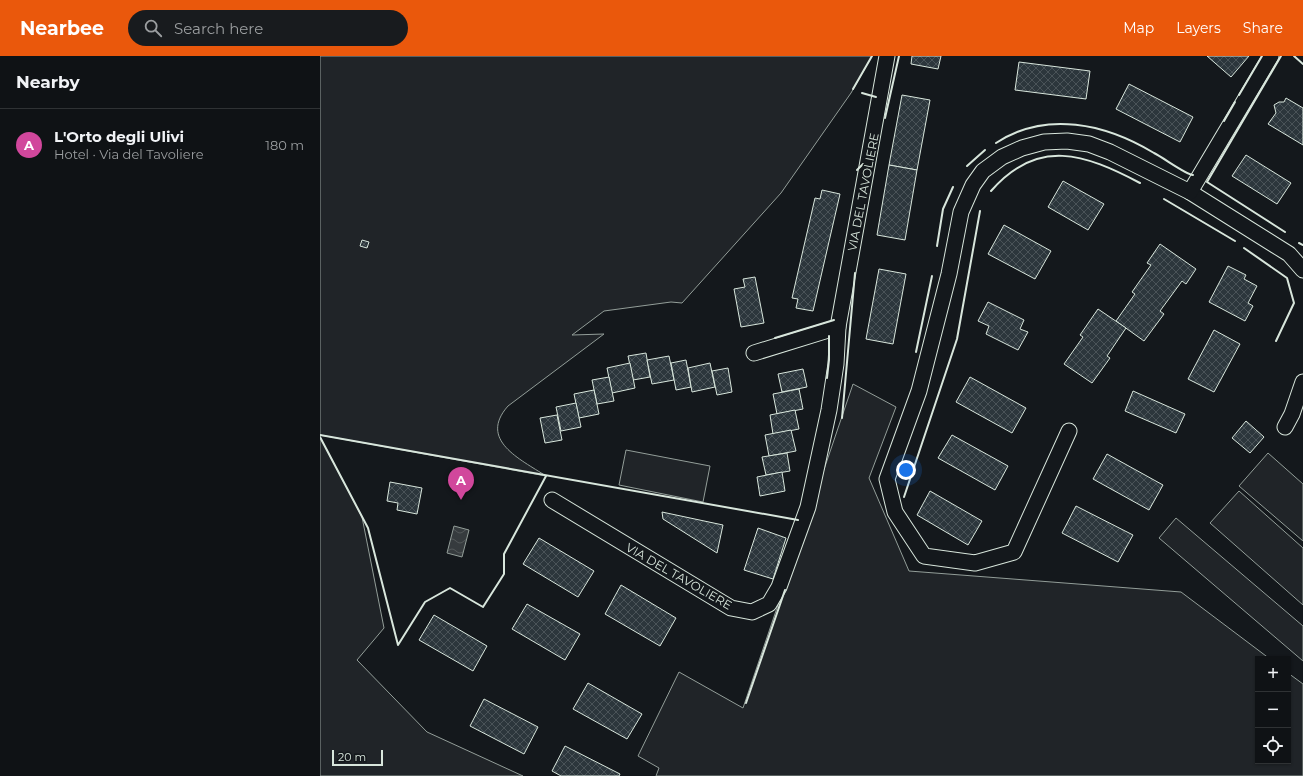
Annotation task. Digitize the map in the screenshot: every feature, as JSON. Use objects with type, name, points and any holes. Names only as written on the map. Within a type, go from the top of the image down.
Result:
[{"type":"street","name":"VIA DEL TAVOLIERE","points":[[552,500],[731,608],[752,612],[769,604],[779,587],[808,507],[829,410],[836,364],[838,327],[884,81],[887,56]]},
{"type":"street","points":[[1190,192],[1271,56]]},
{"type":"street","points":[[1069,431],[1014,552],[975,563],[924,556],[895,512],[887,479],[919,391],[949,274],[961,212],[973,185],[983,171],[1002,157],[1022,148],[1044,142],[1066,141],[1089,144],[1110,152],[1190,192],[1290,254],[1303,270]]},
{"type":"street","points":[[754,352],[838,327]]},
{"type":"street","points":[[1285,427],[1292,414],[1303,382]]},
{"type":"shaded area","points":[[320,56],[872,56],[851,93],[781,193],[682,303],[671,302],[604,311],[572,335],[604,334],[508,406],[500,418],[498,429],[500,439],[515,455],[546,476],[320,435]]},
{"type":"shaded area","points":[[853,384],[896,407],[869,478],[909,571],[1181,592],[1266,656],[1255,656],[1255,764],[1291,764],[1291,675],[1303,684],[1303,776],[656,776],[659,768],[638,756],[679,672],[743,708]]},
{"type":"shaded area","points":[[320,437],[362,517],[384,628],[357,660],[427,732],[523,776],[320,776]]},
{"type":"shaded area","points":[[626,450],[710,466],[703,502],[619,485]]},
{"type":"shaded area","points":[[1268,453],[1303,484],[1303,541],[1239,486]]},
{"type":"shaded area","points":[[1239,491],[1303,548],[1303,605],[1210,523]]},
{"type":"shaded area","points":[[1176,518],[1303,626],[1303,661],[1159,538]]},
{"type":"water","points":[[454,526],[469,530],[462,557],[447,553]]},
{"type":"building","points":[[912,56],[941,56],[938,69],[911,64]]},
{"type":"building","points":[[1207,56],[1249,56],[1231,77]]},
{"type":"building","points":[[1019,62],[1090,71],[1086,99],[1015,90]]},
{"type":"building","points":[[1129,84],[1193,117],[1180,142],[1116,109]]},
{"type":"building","points":[[902,95],[930,100],[917,170],[889,165]]},
{"type":"building","points":[[1286,98],[1303,108],[1303,145],[1268,124],[1276,113],[1274,105],[1279,102],[1284,102]]},
{"type":"building","points":[[1246,155],[1291,183],[1277,204],[1232,176]]},
{"type":"building","points":[[889,165],[917,170],[905,240],[877,235]]},
{"type":"building","points":[[1063,181],[1104,204],[1088,230],[1048,207]]},
{"type":"building","points":[[822,190],[840,194],[813,311],[796,308],[798,299],[792,298],[815,198],[820,199]]},
{"type":"building","points":[[1004,225],[1051,251],[1035,279],[988,254]]},
{"type":"building","points":[[362,240],[369,242],[367,248],[360,246]]},
{"type":"building","points":[[1160,244],[1196,269],[1186,284],[1182,281],[1160,311],[1164,314],[1144,341],[1116,321],[1135,294],[1132,292],[1151,265],[1147,263]]},
{"type":"building","points":[[1228,266],[1246,275],[1244,279],[1257,286],[1248,303],[1253,306],[1245,321],[1209,302]]},
{"type":"building","points":[[879,269],[906,274],[893,344],[866,339]]},
{"type":"building","points":[[755,277],[764,323],[741,327],[734,289],[745,287],[743,279]]},
{"type":"building","points":[[988,302],[1024,320],[1020,329],[1028,332],[1018,350],[986,334],[989,326],[978,321]]},
{"type":"building","points":[[1098,309],[1126,328],[1107,356],[1110,358],[1092,383],[1064,364],[1083,337],[1080,335]]},
{"type":"building","points":[[1214,330],[1240,344],[1214,392],[1188,379]]},
{"type":"building","points":[[646,353],[650,377],[633,380],[628,356]]},
{"type":"building","points":[[669,356],[674,380],[652,384],[647,360]]},
{"type":"building","points":[[686,360],[691,387],[676,390],[671,363]]},
{"type":"building","points":[[630,363],[635,388],[612,393],[607,368]]},
{"type":"building","points":[[710,363],[715,387],[692,392],[688,368]]},
{"type":"building","points":[[728,368],[732,392],[717,395],[712,371]]},
{"type":"building","points":[[803,369],[807,387],[782,392],[778,374]]},
{"type":"building","points":[[609,377],[614,401],[597,404],[592,380]]},
{"type":"building","points":[[970,377],[1026,408],[1012,433],[956,402]]},
{"type":"building","points":[[799,389],[803,409],[777,414],[773,394]]},
{"type":"building","points":[[594,390],[599,414],[579,418],[574,394]]},
{"type":"building","points":[[1133,391],[1185,414],[1176,433],[1125,411]]},
{"type":"building","points":[[576,403],[581,427],[561,431],[556,407]]},
{"type":"building","points":[[795,410],[799,429],[773,434],[770,415]]},
{"type":"building","points":[[557,415],[562,440],[545,443],[540,418]]},
{"type":"building","points":[[1246,421],[1264,437],[1250,453],[1232,438]]},
{"type":"building","points":[[791,430],[796,451],[769,456],[765,435]]},
{"type":"building","points":[[952,435],[1008,466],[995,490],[938,458]]},
{"type":"building","points":[[787,453],[790,471],[766,475],[762,457]]},
{"type":"building","points":[[1107,454],[1163,485],[1149,510],[1093,479]]},
{"type":"building","points":[[782,472],[785,491],[760,496],[757,477]]},
{"type":"building","points":[[390,482],[422,488],[417,514],[397,510],[398,503],[387,501]]},
{"type":"building","points":[[930,491],[982,521],[968,545],[917,515]]},
{"type":"building","points":[[1076,506],[1133,535],[1118,562],[1062,533]]},
{"type":"building","points":[[662,512],[723,525],[717,553],[663,519]]},
{"type":"building","points":[[758,528],[786,538],[773,579],[744,570]]},
{"type":"building","points":[[539,538],[594,571],[578,597],[523,564]]},
{"type":"building","points":[[621,585],[676,618],[660,646],[605,614]]},
{"type":"building","points":[[527,604],[580,634],[565,660],[512,629]]},
{"type":"building","points":[[434,615],[487,646],[473,671],[419,640]]},
{"type":"building","points":[[588,683],[642,714],[627,739],[573,709]]},
{"type":"building","points":[[484,699],[538,727],[524,754],[470,726]]},
{"type":"building","points":[[565,746],[620,774],[619,776],[561,776],[552,771]]},
{"type":"wall","points":[[853,89],[872,56]]},
{"type":"wall","points":[[885,118],[899,56]]},
{"type":"wall","points":[[1239,95],[1262,56]]},
{"type":"wall","points":[[1281,56],[1207,182],[1285,232]]},
{"type":"wall","points":[[1294,56],[1303,64]]},
{"type":"wall","points":[[862,93],[876,97]]},
{"type":"wall","points":[[1224,121],[1235,102]]},
{"type":"wall","points":[[996,143],[1015,133],[1035,127],[1055,124],[1096,128],[1135,143],[1185,172],[1193,175]]},
{"type":"wall","points":[[967,166],[985,150]]},
{"type":"wall","points":[[991,191],[1009,174],[1026,163],[1044,157],[1062,156],[1100,164],[1140,183]]},
{"type":"wall","points":[[857,170],[863,164]]},
{"type":"wall","points":[[937,246],[943,209],[953,187]]},
{"type":"wall","points":[[1164,199],[1235,241]]},
{"type":"wall","points":[[904,497],[957,339],[980,211]]},
{"type":"wall","points":[[1299,243],[1303,245]]},
{"type":"wall","points":[[1244,248],[1287,278],[1294,303],[1276,341]]},
{"type":"wall","points":[[842,418],[855,273]]},
{"type":"wall","points":[[916,352],[932,276]]},
{"type":"wall","points":[[775,338],[834,320]]},
{"type":"wall","points":[[827,378],[829,336]]},
{"type":"wall","points":[[320,435],[798,520]]},
{"type":"wall","points":[[320,437],[368,528],[398,645],[425,602],[450,588],[483,607],[504,574],[504,554],[546,476]]},
{"type":"wall","points":[[746,703],[785,590]]},
{"type":"place","name":"L'Orto degli Ulivi","points":[[461,500]]}]
